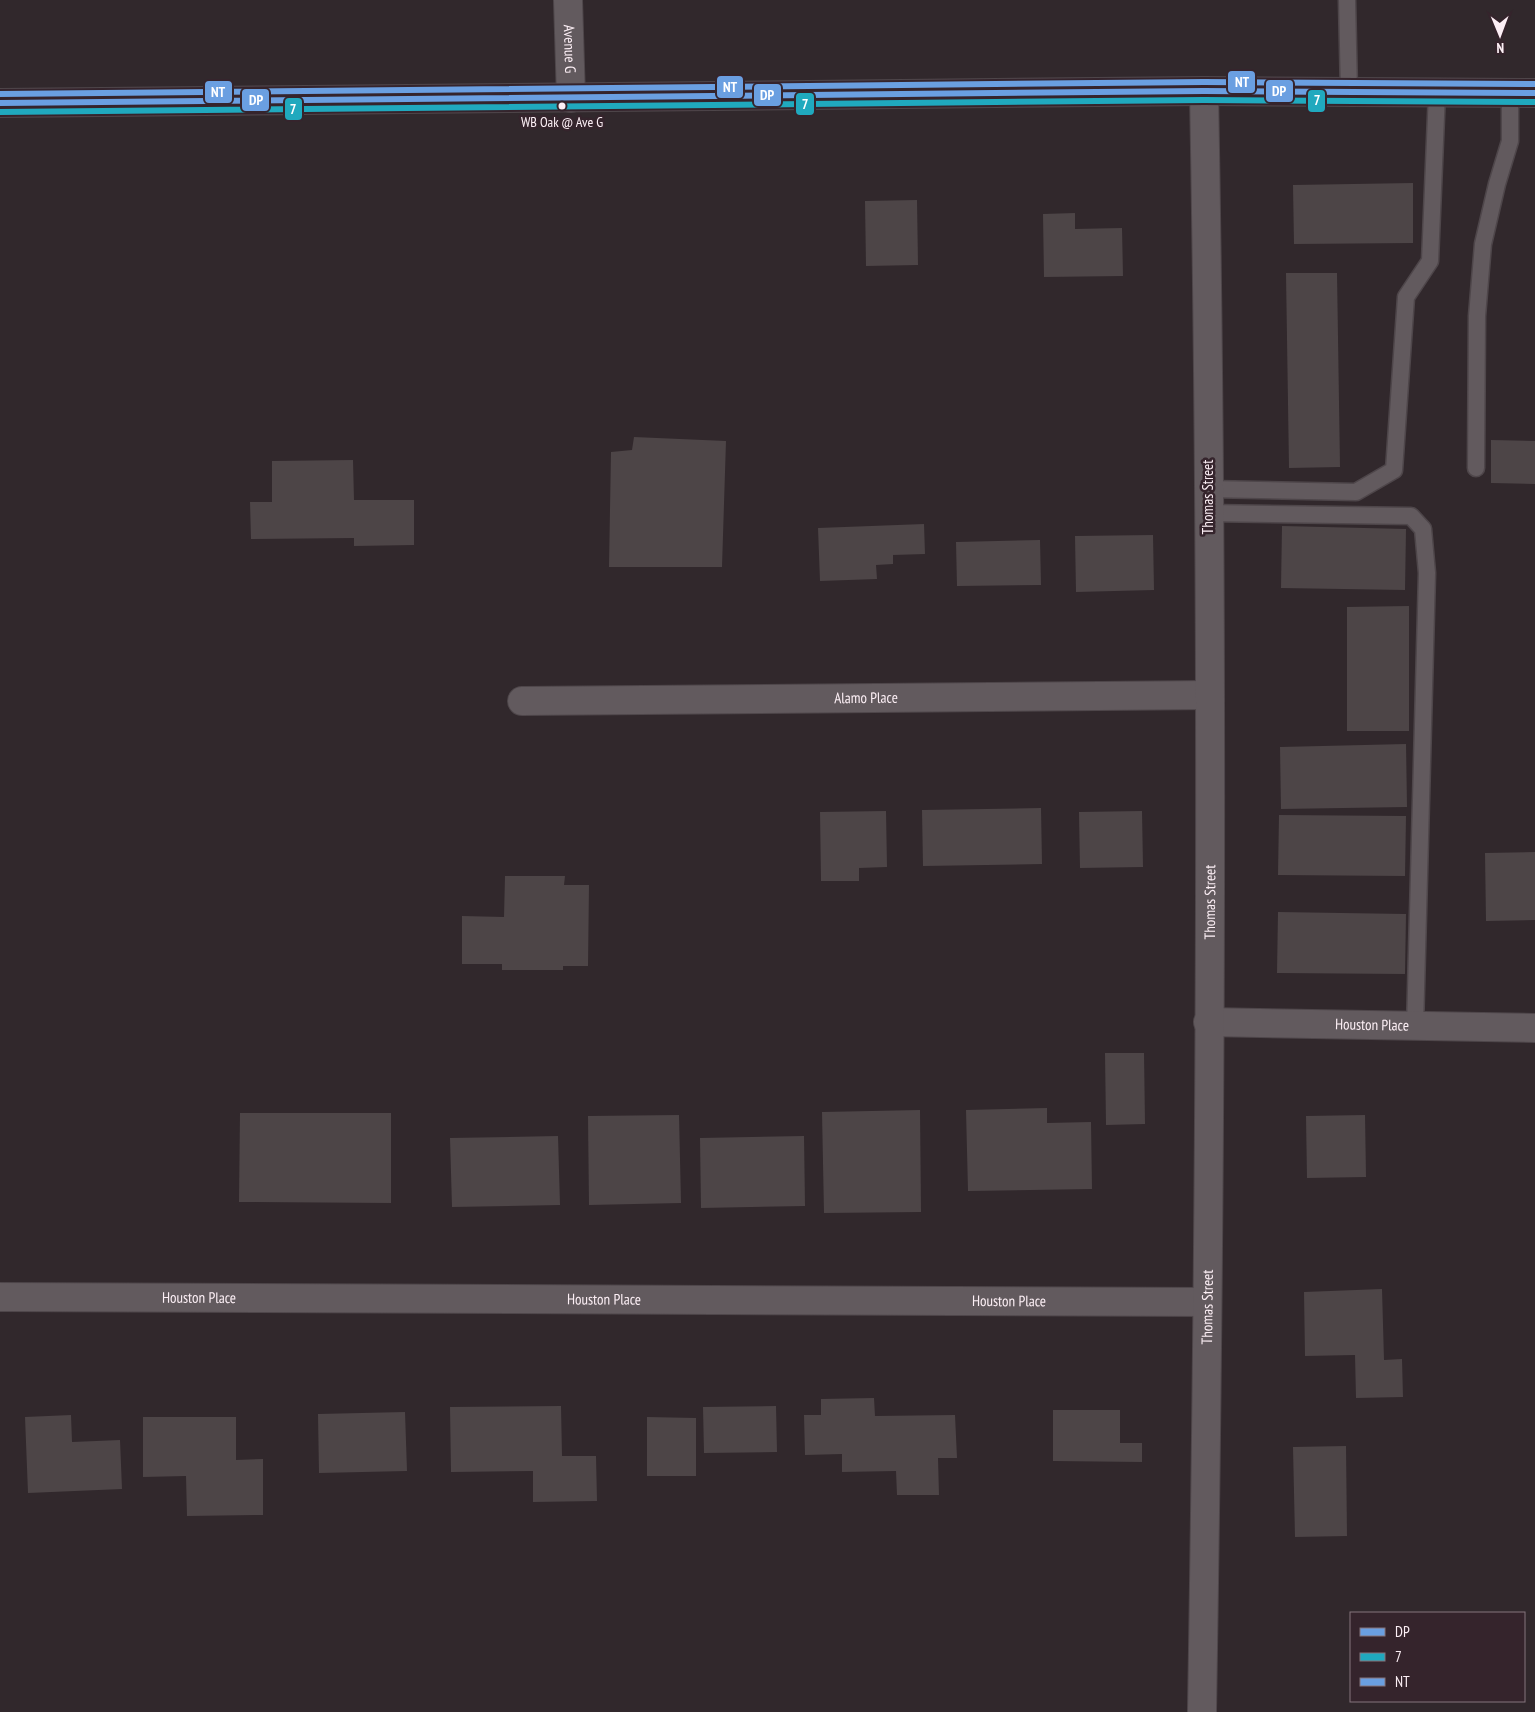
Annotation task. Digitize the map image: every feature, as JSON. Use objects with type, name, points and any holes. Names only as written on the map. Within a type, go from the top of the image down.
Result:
[{"type":"main road","points":[[0,103],[1204,91],[1522,92]]},
{"type":"street","name":"Avenue G","points":[[568,0],[570,98]]},
{"type":"street","name":"Thomas Street","points":[[1202,1712],[1210,695],[1204,91]]},
{"type":"street","name":"Alamo Place","points":[[522,701],[1210,695]]},
{"type":"street","name":"Houston Place","points":[[1208,1022],[1535,1028]]},
{"type":"street","name":"Houston Place","points":[[0,1298],[1206,1302]]},
{"type":"lane","points":[[1347,0],[1349,92]]},
{"type":"lane","points":[[1208,501],[1356,492],[1394,470],[1406,297],[1430,261],[1438,92]]},
{"type":"lane","points":[[1476,468],[1477,307],[1483,244],[1522,92]]},
{"type":"lane","points":[[1208,501],[1411,516],[1423,529],[1427,573],[1415,1027]]},
{"type":"building","points":[[1413,183],[1413,243],[1294,244],[1293,185]]},
{"type":"building","points":[[917,200],[918,265],[866,266],[865,201]]},
{"type":"building","points":[[1075,213],[1075,229],[1122,228],[1123,276],[1044,277],[1043,214]]},
{"type":"building","points":[[1286,273],[1337,273],[1340,467],[1289,468]]},
{"type":"building","points":[[634,437],[726,441],[722,567],[609,567],[611,452],[632,450]]},
{"type":"building","points":[[1491,440],[1535,441],[1535,484],[1491,483]]},
{"type":"building","points":[[353,460],[354,500],[414,500],[414,545],[354,546],[354,538],[251,539],[250,502],[272,502],[272,461]]},
{"type":"building","points":[[924,524],[925,554],[893,555],[893,564],[876,565],[877,579],[820,581],[818,528]]},
{"type":"building","points":[[1282,526],[1406,529],[1405,590],[1281,588]]},
{"type":"building","points":[[1153,535],[1154,590],[1076,592],[1075,536]]},
{"type":"building","points":[[1040,540],[1041,585],[957,586],[956,542]]},
{"type":"building","points":[[1409,606],[1409,731],[1347,731],[1347,607]]},
{"type":"building","points":[[1406,744],[1407,807],[1281,809],[1280,747]]},
{"type":"building","points":[[1041,808],[1042,864],[923,866],[922,810]]},
{"type":"building","points":[[886,811],[887,867],[859,868],[859,881],[821,881],[820,812]]},
{"type":"building","points":[[1142,811],[1143,867],[1080,868],[1079,812]]},
{"type":"building","points":[[1279,815],[1406,816],[1405,876],[1278,875]]},
{"type":"building","points":[[1535,852],[1535,920],[1486,921],[1485,853]]},
{"type":"building","points":[[505,876],[565,876],[564,885],[589,885],[588,966],[563,966],[563,970],[502,970],[502,964],[462,964],[462,916],[504,917]]},
{"type":"building","points":[[1278,912],[1406,914],[1405,974],[1277,973]]},
{"type":"building","points":[[1105,1053],[1144,1053],[1145,1124],[1106,1125]]},
{"type":"building","points":[[1047,1108],[1047,1123],[1091,1122],[1092,1189],[968,1191],[966,1110]]},
{"type":"building","points":[[920,1110],[921,1212],[824,1213],[822,1112]]},
{"type":"building","points":[[240,1113],[391,1113],[391,1203],[239,1202]]},
{"type":"building","points":[[679,1115],[681,1203],[589,1205],[588,1116]]},
{"type":"building","points":[[1365,1115],[1366,1177],[1307,1178],[1306,1116]]},
{"type":"building","points":[[558,1136],[560,1205],[452,1207],[450,1138]]},
{"type":"building","points":[[804,1136],[805,1206],[701,1208],[700,1138]]},
{"type":"building","points":[[1382,1289],[1384,1360],[1402,1359],[1403,1397],[1356,1398],[1355,1355],[1305,1356],[1304,1292]]},
{"type":"building","points":[[874,1398],[875,1416],[955,1415],[957,1458],[938,1458],[939,1495],[897,1495],[896,1471],[842,1472],[842,1454],[805,1455],[804,1415],[821,1415],[821,1399]]},
{"type":"building","points":[[561,1406],[562,1456],[596,1456],[597,1501],[533,1502],[533,1471],[451,1472],[450,1407]]},
{"type":"building","points":[[776,1406],[777,1452],[704,1453],[703,1407]]},
{"type":"building","points":[[1053,1410],[1120,1410],[1120,1443],[1142,1443],[1142,1462],[1053,1461]]},
{"type":"building","points":[[405,1412],[407,1471],[319,1473],[318,1414]]},
{"type":"building","points":[[71,1415],[72,1442],[120,1440],[122,1489],[28,1493],[25,1417]]},
{"type":"building","points":[[143,1417],[236,1417],[236,1460],[263,1459],[263,1515],[187,1516],[186,1476],[143,1477]]},
{"type":"building","points":[[647,1417],[696,1418],[696,1476],[647,1476]]},
{"type":"building","points":[[1346,1446],[1347,1536],[1295,1537],[1293,1447]]},
{"type":"transit line","name":"NT","points":[[0,94],[1204,82],[1535,84]]},
{"type":"transit line","name":"DP","points":[[0,103],[1204,91],[1535,93]]},
{"type":"transit line","name":"7","points":[[0,112],[1204,100],[1535,102]]},
{"type":"place","name":"WB Oak @ Ave G","points":[[562,106]]}]
